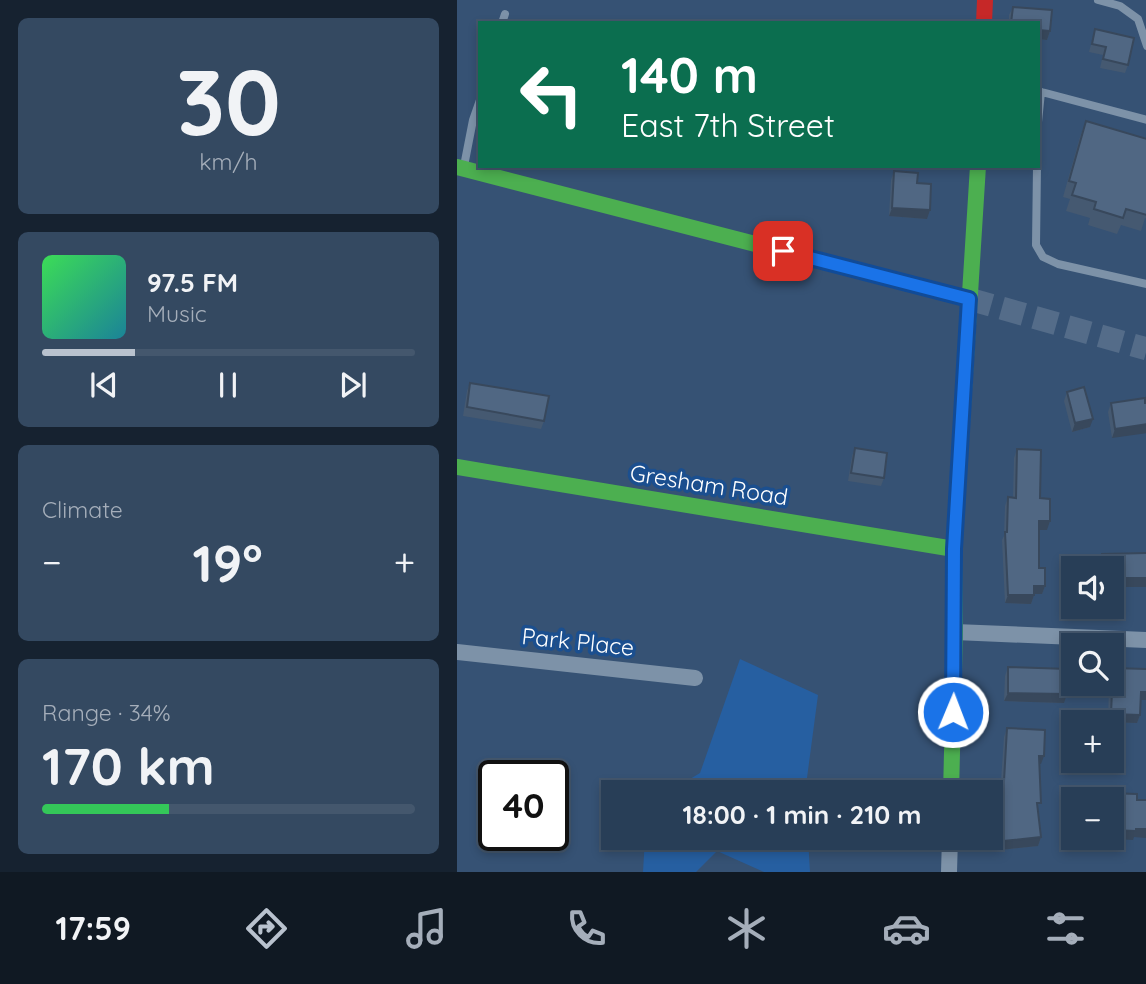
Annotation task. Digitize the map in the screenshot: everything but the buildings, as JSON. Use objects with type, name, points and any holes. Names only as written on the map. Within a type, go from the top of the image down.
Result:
[{"type":"street","points":[[984,21],[985,0]]},
{"type":"street","points":[[460,168],[969,299]]},
{"type":"street","points":[[951,780],[954,549],[978,168]]},
{"type":"street","name":"Gresham Road","points":[[457,467],[954,549]]},
{"type":"street","points":[[955,632],[1146,640]]},
{"type":"street","name":"Park Place","points":[[457,652],[694,678]]},
{"type":"street","points":[[949,872],[950,850]]},
{"type":"lane","points":[[1099,0],[1120,6],[1138,19],[1146,47]]},
{"type":"lane","points":[[1040,92],[1146,120]]},
{"type":"lane","points":[[460,168],[478,106]]},
{"type":"lane","points":[[1037,168],[1036,245],[1043,257],[1058,264],[1146,284]]},
{"type":"shaded area","points":[[740,659],[818,695],[807,780],[688,780],[700,773]]},
{"type":"shaded area","points":[[644,850],[809,850],[810,872],[764,872],[717,851],[696,872],[643,872]]},
{"type":"tunnel","points":[[969,299],[1147,349]]},
{"type":"traffic: fast","points":[[457,167],[969,299]]},
{"type":"traffic: fast","points":[[951,780],[954,549],[978,168]]},
{"type":"traffic: fast","points":[[457,467],[954,549]]},
{"type":"traffic: jam","points":[[984,21],[985,0]]},
{"type":"route","points":[[783,251],[969,299],[954,549],[953,712]]}]
